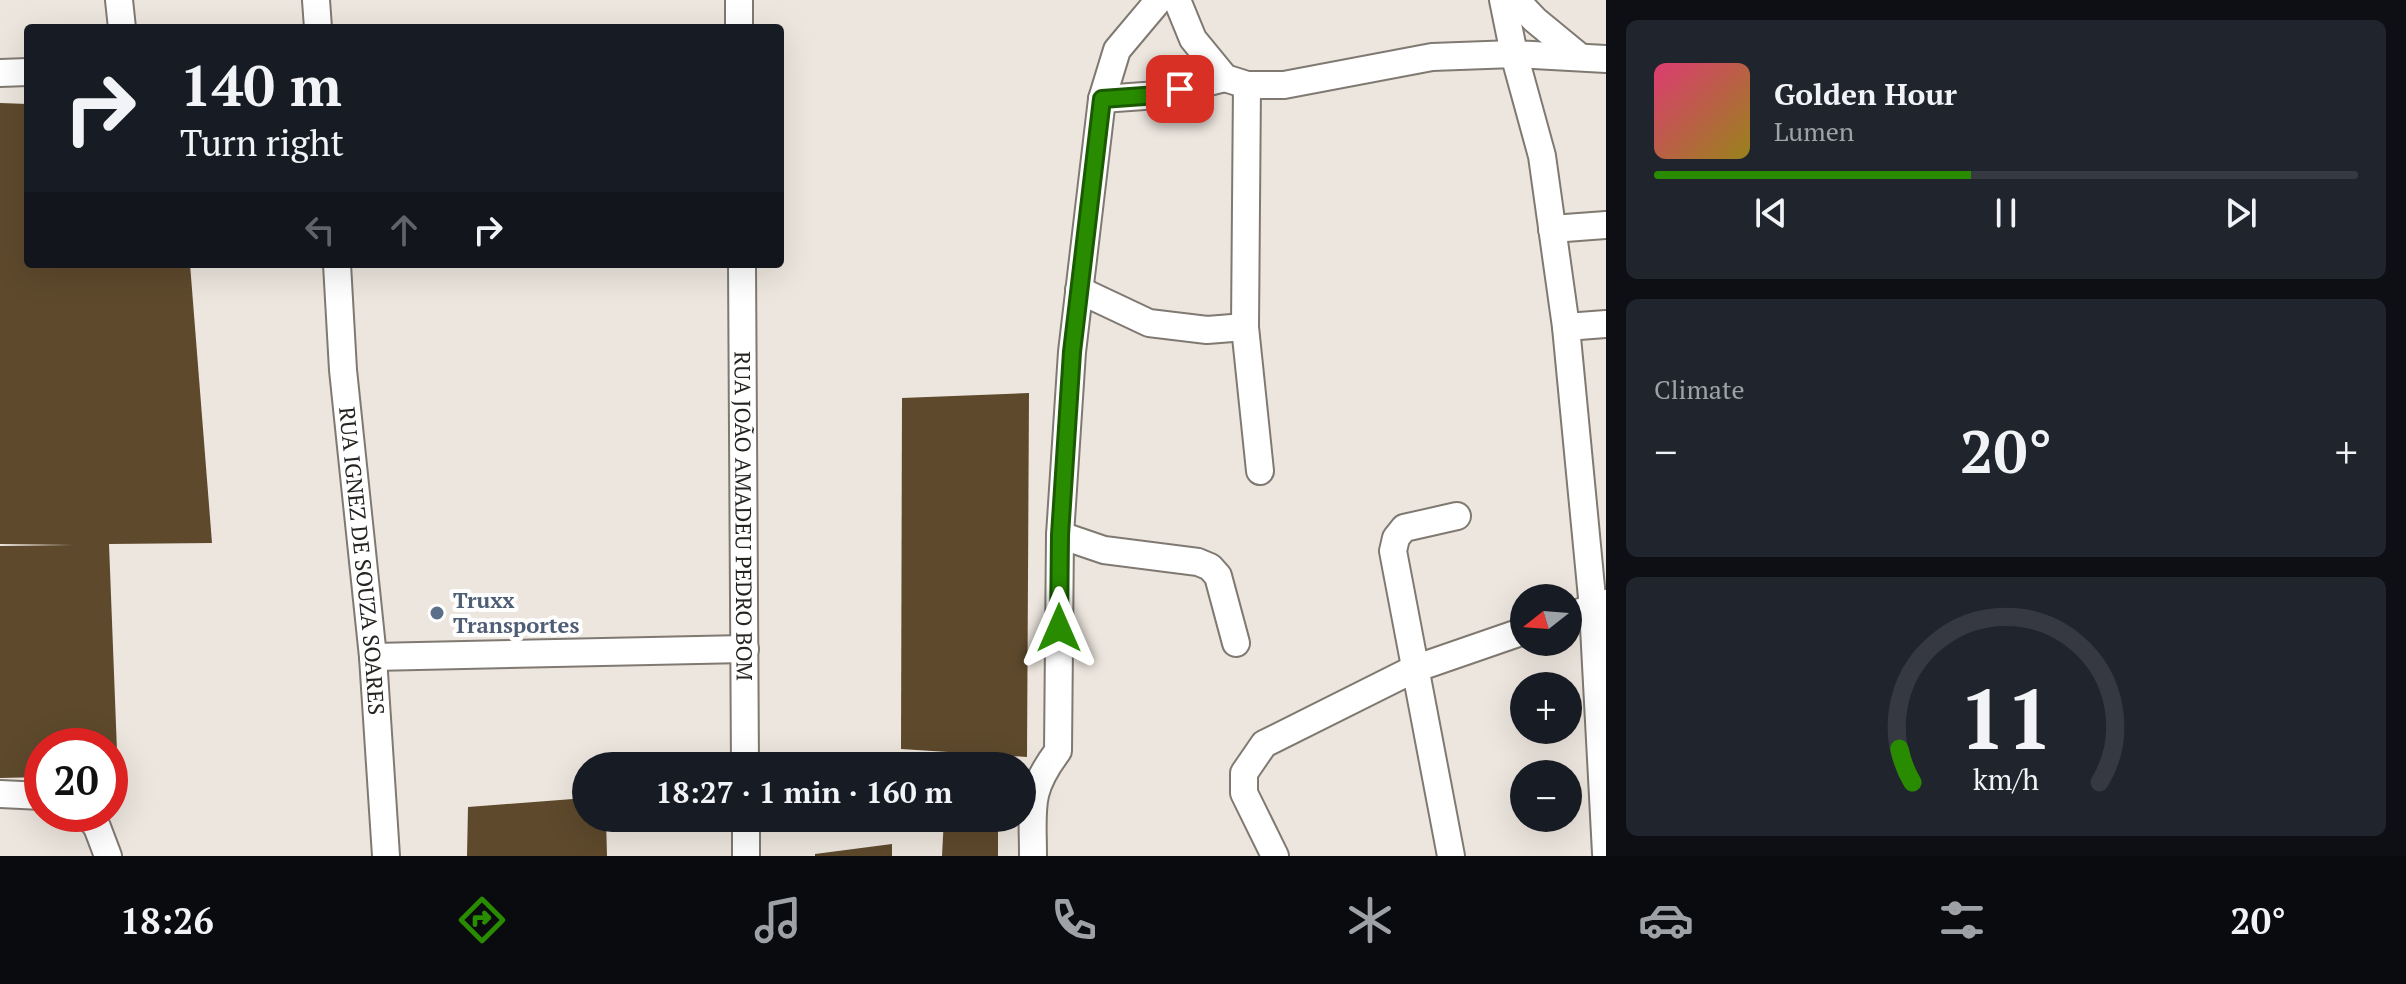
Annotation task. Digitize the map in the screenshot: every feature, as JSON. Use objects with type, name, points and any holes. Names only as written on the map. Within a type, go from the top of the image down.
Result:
[{"type":"street","points":[[119,0],[122,24]]},
{"type":"street","points":[[316,0],[318,24]]},
{"type":"street","points":[[739,0],[739,24]]},
{"type":"street","points":[[1033,856],[1033,793],[1042,772],[1058,751],[1060,535],[1072,352],[1102,99],[1117,50],[1159,0]]},
{"type":"street","points":[[1177,0],[1193,39],[1236,81],[1245,327],[1260,471]]},
{"type":"street","points":[[1503,0],[1514,54],[1542,156],[1566,327],[1606,853]]},
{"type":"street","points":[[1516,0],[1535,20],[1593,58]]},
{"type":"street","points":[[1102,99],[1158,95],[1236,81],[1284,85],[1432,57],[1514,54],[1593,58]]},
{"type":"street","points":[[0,73],[24,72]]},
{"type":"street","points":[[1552,229],[1606,225]]},
{"type":"street","name":"RUA IGNEZ DE SOUZA SOARES","points":[[337,268],[343,370],[373,657],[386,856]]},
{"type":"street","name":"RUA JOÃO AMADEU PEDRO BOM","points":[[742,268],[745,752]]},
{"type":"street","points":[[1079,290],[1149,323],[1207,330],[1245,327]]},
{"type":"street","points":[[1566,327],[1606,324]]},
{"type":"street","points":[[1451,856],[1393,551],[1396,538],[1404,528],[1457,516]]},
{"type":"street","points":[[1060,535],[1104,550],[1198,562],[1210,567],[1218,576],[1236,643]]},
{"type":"street","points":[[1275,856],[1244,793],[1244,773],[1264,744],[1414,669],[1510,636]]},
{"type":"street","points":[[373,657],[745,649]]},
{"type":"street","points":[[0,794],[24,795]]},
{"type":"street","points":[[99,832],[108,856]]},
{"type":"street","points":[[746,832],[746,856]]},
{"type":"building","points":[[0,103],[24,104],[24,268],[190,268],[212,543],[109,544],[116,728],[24,728],[24,777],[0,778],[0,546],[73,545],[0,544]]},
{"type":"building","points":[[1029,393],[1027,752],[901,749],[902,398]]},
{"type":"building","points":[[572,799],[572,832],[606,832],[607,856],[467,856],[468,807]]},
{"type":"building","points":[[943,832],[998,832],[998,856],[942,856]]},
{"type":"building","points":[[892,844],[892,856],[815,856],[815,854]]},
{"type":"place","name":"Truxx Transportes","points":[[437,613]]},
{"type":"route","points":[[1059,628],[1060,535],[1072,352],[1102,99],[1158,95],[1180,89]]}]
